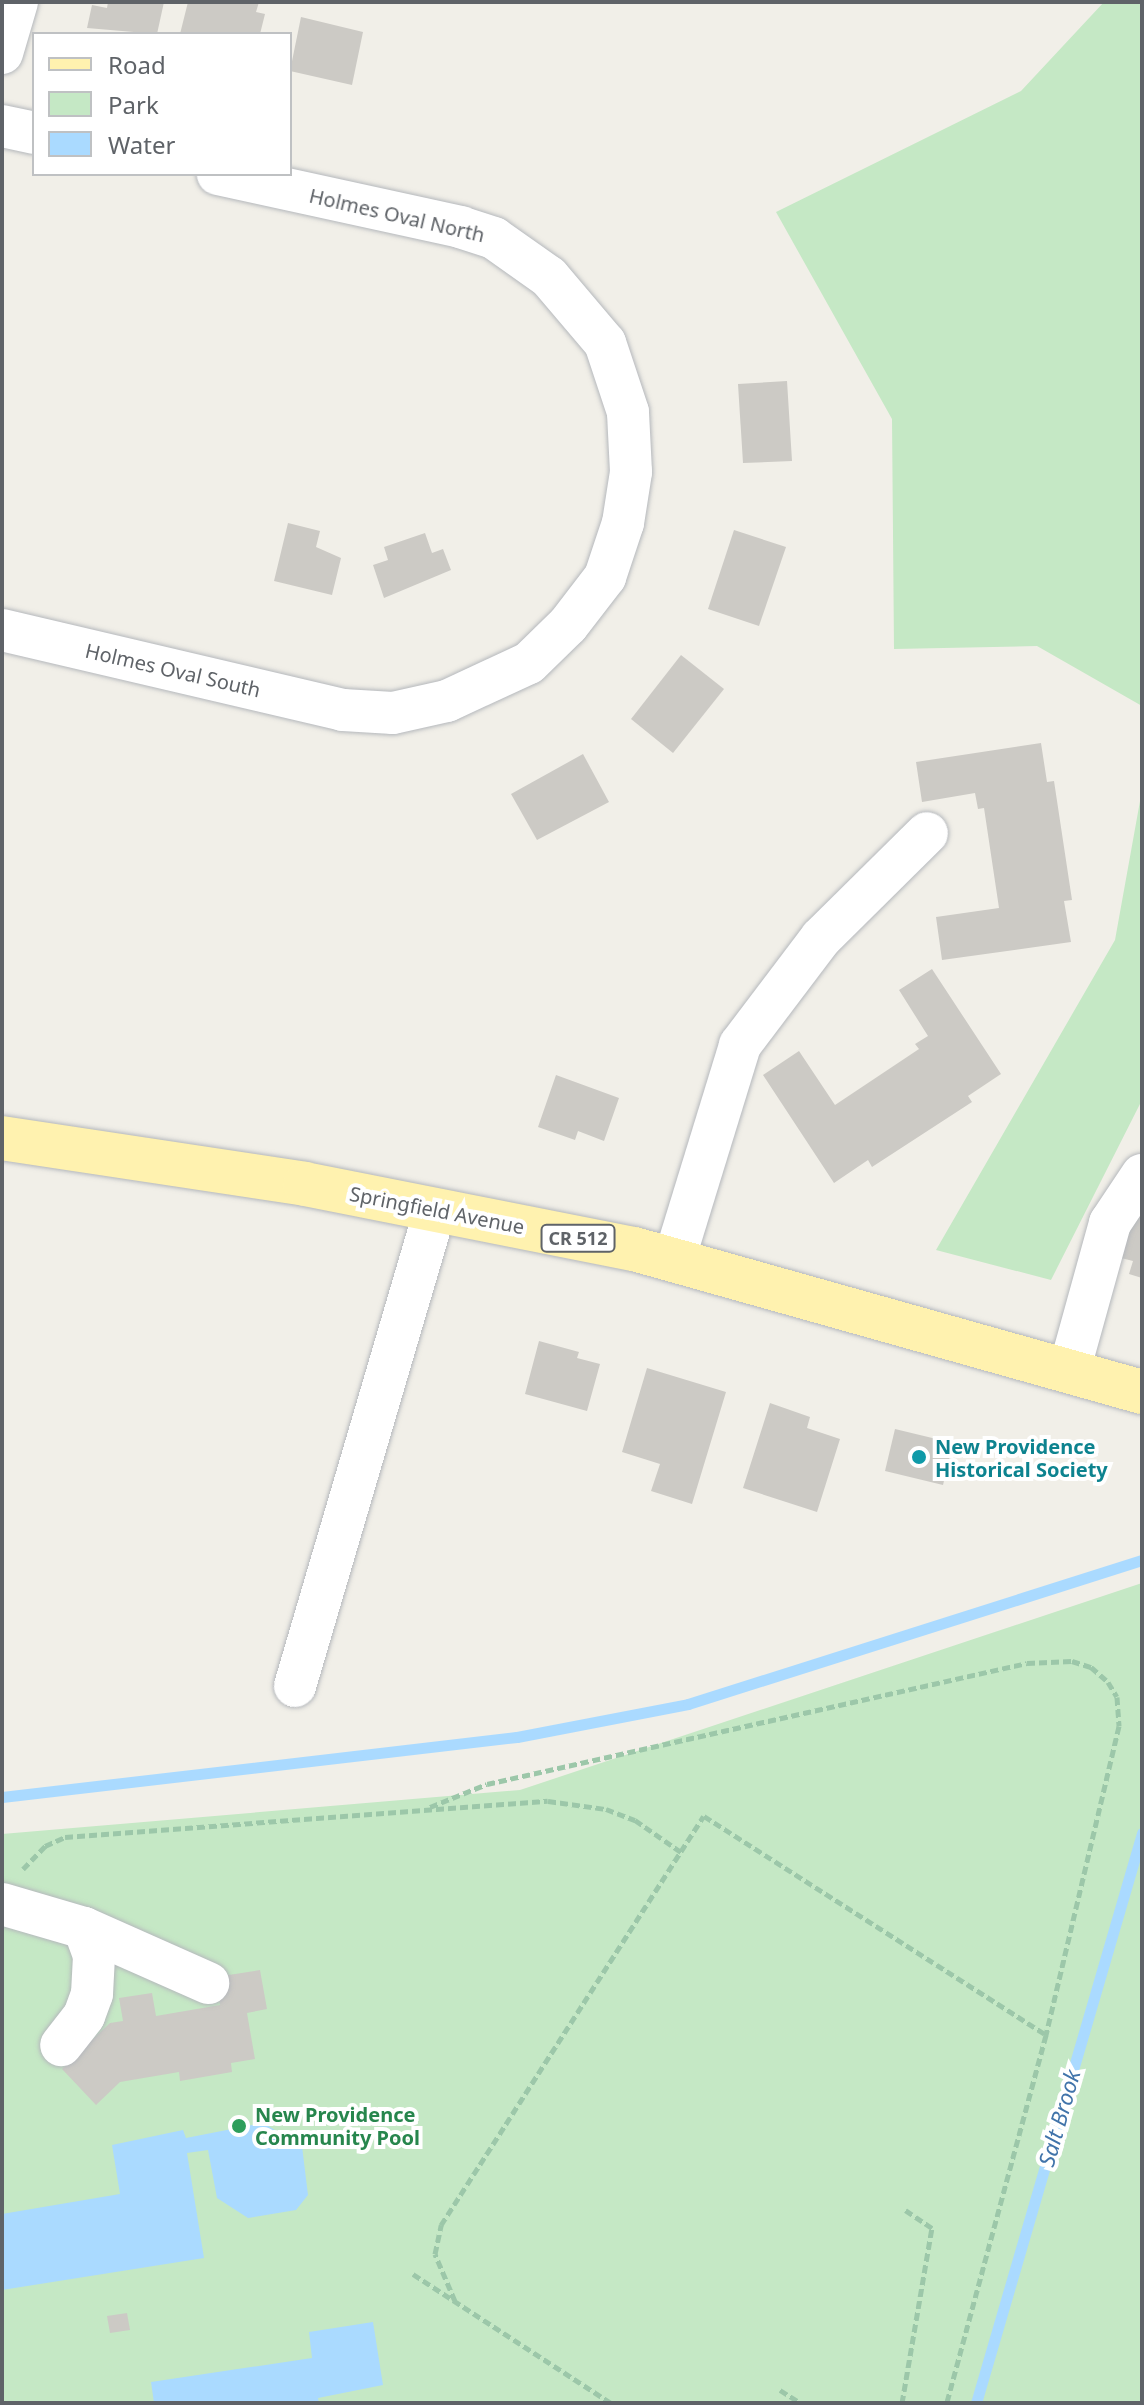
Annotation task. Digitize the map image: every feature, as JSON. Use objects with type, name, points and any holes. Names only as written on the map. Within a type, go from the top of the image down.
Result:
[{"type":"main road","name":"Springfield Avenue","points":[[2,1138],[305,1184],[674,1260],[1142,1392]]},
{"type":"street","points":[[2,53],[17,2]]},
{"type":"street","points":[[2,126],[32,133]]},
{"type":"street","name":"Holmes Oval North","points":[[227,176],[494,238],[549,277],[605,343],[628,412],[631,472],[623,523],[605,577],[568,625],[529,663],[447,701],[393,713],[343,710]]},
{"type":"street","name":"Holmes Oval South","points":[[2,630],[343,710]]},
{"type":"street","points":[[674,1260],[740,1045],[821,938],[927,833]]},
{"type":"street","points":[[1069,1371],[1110,1223],[1142,1175]]},
{"type":"street","points":[[295,1686],[435,1210]]},
{"type":"street","points":[[7,1892],[208,1983]]},
{"type":"street","points":[[61,2045],[84,2016],[92,1994],[94,1956],[84,1928]]},
{"type":"path","points":[[430,1807],[487,1784],[1027,1663],[1050,1659],[1091,1667],[1117,1697],[1119,1726],[1046,2035],[947,2403]]},
{"type":"path","points":[[7,1892],[45,1846],[65,1837],[430,1807],[579,1804],[635,1820],[681,1852]]},
{"type":"path","points":[[455,2301],[435,2254],[441,2225],[704,1816],[1046,2035]]},
{"type":"path","points":[[902,2403],[932,2228],[905,2210]]},
{"type":"path","points":[[413,2274],[611,2403]]},
{"type":"path","points":[[780,2390],[801,2403]]},
{"type":"green space","points":[[1104,2],[1142,2],[1142,706],[1037,646],[894,649],[892,419],[776,212],[1021,91]]},
{"type":"green space","points":[[1142,790],[1142,1100],[1051,1280],[936,1250],[1115,940]]},
{"type":"green space","points":[[1142,1583],[1142,2403],[2,2403],[2,1834],[520,1790]]},
{"type":"water","points":[[263,2123],[302,2146],[308,2195],[296,2210],[248,2218],[217,2198],[208,2150],[187,2153],[204,2258],[2,2290],[2,2214],[120,2194],[112,2145],[183,2130],[186,2138]]},
{"type":"water","points":[[373,2322],[383,2385],[318,2398],[319,2403],[154,2403],[151,2382],[312,2358],[309,2332]]},
{"type":"building","points":[[108,2],[164,2],[157,32],[87,28],[92,5],[107,8]]},
{"type":"building","points":[[188,2],[259,2],[256,12],[265,14],[260,32],[180,32]]},
{"type":"building","points":[[301,17],[363,32],[352,85],[292,71]]},
{"type":"building","points":[[787,381],[792,461],[743,463],[738,384]]},
{"type":"building","points":[[288,523],[320,531],[316,547],[341,558],[332,595],[274,581]]},
{"type":"building","points":[[734,530],[786,547],[759,626],[708,609]]},
{"type":"building","points":[[425,533],[432,553],[443,549],[451,570],[384,598],[373,565],[388,560],[384,547]]},
{"type":"building","points":[[681,655],[724,689],[673,753],[631,719]]},
{"type":"building","points":[[1041,743],[1047,782],[1054,781],[1072,900],[1064,901],[1071,942],[942,960],[936,917],[999,908],[984,808],[978,809],[975,793],[922,802],[916,762]]},
{"type":"building","points":[[583,754],[609,802],[537,840],[511,794]]},
{"type":"building","points":[[932,969],[1001,1074],[968,1096],[972,1102],[872,1167],[868,1160],[834,1183],[763,1075],[799,1051],[835,1105],[919,1049],[915,1044],[928,1036],[899,990]]},
{"type":"building","points":[[556,1075],[619,1098],[604,1141],[578,1131],[575,1140],[538,1127]]},
{"type":"building","points":[[1142,1205],[1142,1278],[1129,1274],[1133,1261],[1117,1257]]},
{"type":"building","points":[[539,1341],[579,1352],[577,1358],[600,1364],[587,1411],[525,1394]]},
{"type":"building","points":[[647,1368],[726,1392],[692,1504],[651,1491],[660,1464],[622,1452]]},
{"type":"building","points":[[770,1403],[810,1417],[807,1428],[840,1439],[817,1512],[743,1488]]},
{"type":"building","name":"New Providence Historical Society","points":[[895,1429],[953,1443],[943,1485],[885,1471]]},
{"type":"building","points":[[260,1970],[267,2009],[247,2013],[255,2059],[231,2063],[232,2072],[180,2081],[179,2072],[120,2082],[96,2105],[62,2069],[110,2023],[123,2021],[119,1998],[152,1993],[156,2016],[220,2005],[216,1977]]},
{"type":"building","points":[[127,2313],[130,2330],[110,2333],[107,2316]]},
{"type":"waterway","points":[[2,1797],[517,1737],[688,1704],[1142,1560]]},
{"type":"waterway","name":"Salt Brook","points":[[976,2403],[1142,1833]]},
{"type":"place","name":"New Providence Historical Society","points":[[919,1457]]},
{"type":"place","name":"New Providence Community Pool","points":[[239,2126]]}]
